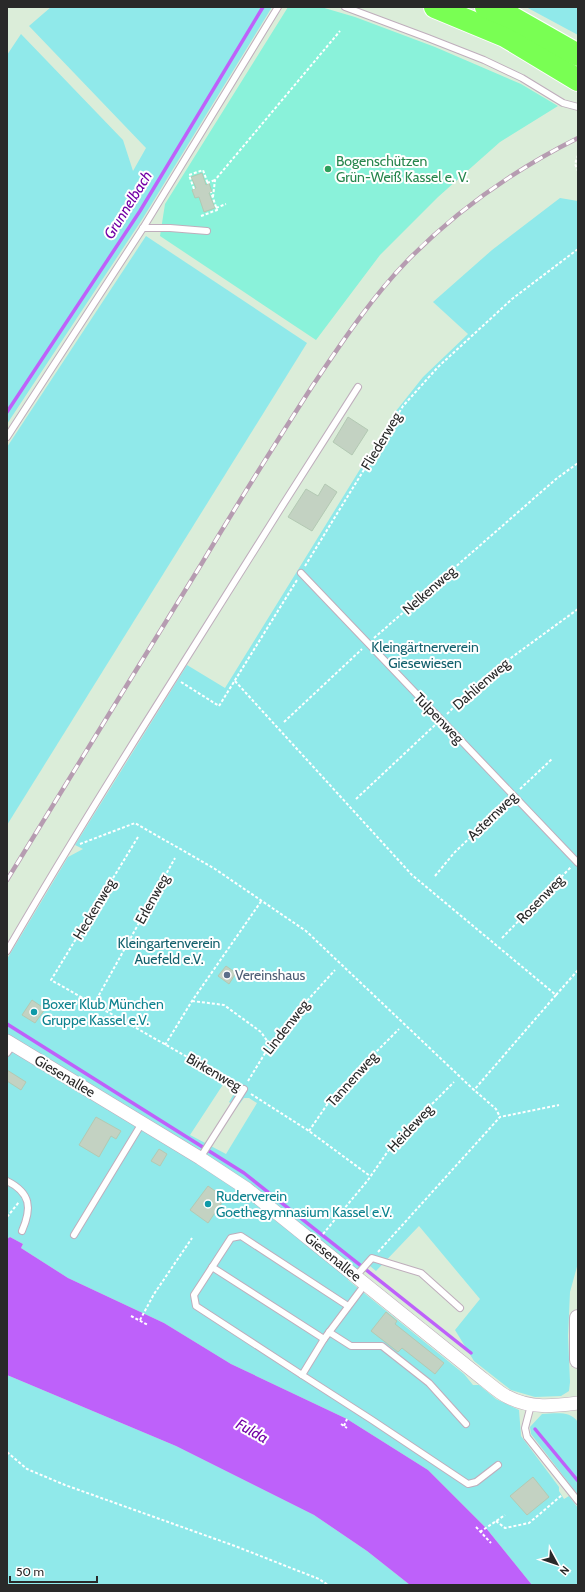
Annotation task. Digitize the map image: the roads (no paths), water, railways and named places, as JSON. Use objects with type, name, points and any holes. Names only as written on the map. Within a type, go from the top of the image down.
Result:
[{"type":"highway","points":[[435,7],[505,36],[578,80]]},
{"type":"highway","points":[[486,7],[513,18],[578,55]]},
{"type":"street","name":"Giesenallee","points":[[9,1046],[142,1123],[202,1155],[361,1277],[489,1384],[508,1397],[531,1404],[546,1406],[578,1403]]},
{"type":"street","points":[[578,1318],[578,1360]]},
{"type":"lane","points":[[7,437],[143,228],[278,7]]},
{"type":"lane","points":[[345,7],[484,60],[522,78],[563,103],[578,107]]},
{"type":"lane","points":[[143,228],[170,228],[207,231]]},
{"type":"lane","points":[[7,951],[72,840],[276,514],[358,387]]},
{"type":"lane","name":"Tulpenweg","points":[[301,573],[577,862]]},
{"type":"lane","points":[[202,1155],[244,1089]]},
{"type":"lane","points":[[74,1236],[142,1123]]},
{"type":"lane","points":[[7,1181],[14,1185],[27,1198],[28,1213],[22,1231]]},
{"type":"lane","points":[[348,1306],[241,1236],[231,1238],[194,1295],[196,1306],[468,1484],[476,1482],[498,1465]]},
{"type":"lane","points":[[302,1375],[324,1339],[348,1306],[367,1264],[372,1258],[421,1273],[460,1308]]},
{"type":"lane","points":[[212,1267],[324,1339]]},
{"type":"lane","points":[[329,1332],[351,1346],[382,1346],[429,1383],[466,1424]]},
{"type":"lane","points":[[531,1404],[525,1428],[527,1437],[578,1501]]},
{"type":"water","name":"Fulda","points":[[10,1237],[23,1244],[21,1248],[68,1278],[164,1323],[231,1364],[347,1419],[428,1470],[486,1528],[532,1585],[410,1585],[367,1551],[314,1515],[176,1446],[7,1375],[7,1239]]},
{"type":"waterway","name":"Grunnelbach","points":[[7,412],[140,211],[263,7]]},
{"type":"waterway","points":[[7,1024],[244,1173],[471,1353]]},
{"type":"waterway","points":[[535,1429],[578,1481]]},
{"type":"railway","points":[[7,880],[271,451],[313,385],[346,336],[370,304],[408,260],[447,224],[467,208],[488,192],[532,163],[578,138]]},
{"type":"place","name":"Bogenschützen Grün-Weiß Kassel e. V.","points":[[328,169]]},
{"type":"place","name":"Vereinshaus","points":[[227,975]]},
{"type":"place","name":"Boxer Klub München Gruppe Kassel e.V.","points":[[34,1012]]},
{"type":"place","name":"Ruderverein Goethegymnasium Kassel e.V.","points":[[208,1204]]},
{"type":"park label","name":"Kleingärtnerverein Giesewiesen","points":[[425,656]]},
{"type":"park label","name":"Kleingartenverein Auefeld e.V.","points":[[169,952]]}]
